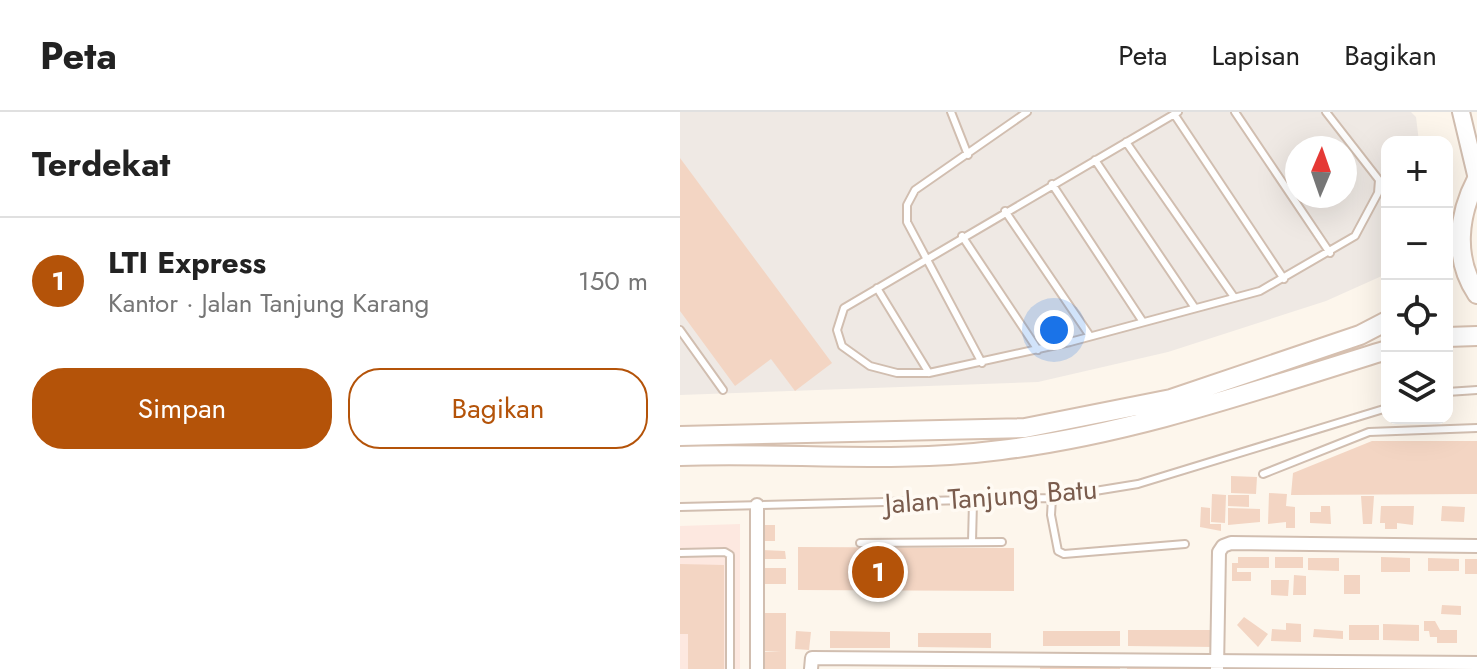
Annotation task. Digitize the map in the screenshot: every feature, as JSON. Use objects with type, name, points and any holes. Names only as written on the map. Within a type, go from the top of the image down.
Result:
[{"type":"main road","points":[[1477,179],[1463,212],[1461,229],[1465,269],[1477,294]]},
{"type":"main road","points":[[1453,242],[1461,229]]},
{"type":"main road","points":[[680,436],[1025,428],[1171,399],[1360,335],[1381,324]]},
{"type":"main road","points":[[1453,337],[1477,336]]},
{"type":"main road","points":[[680,456],[920,456],[998,451],[1062,441],[1177,415],[1381,352]]},
{"type":"street","points":[[1461,112],[1477,179]]},
{"type":"street","points":[[757,505],[757,669]]},
{"type":"street","points":[[1217,666],[1219,552],[1223,546],[1231,543],[1477,546]]},
{"type":"street","points":[[811,669],[812,658],[998,666],[1458,666],[1477,663]]},
{"type":"lane","points":[[951,112],[968,155]]},
{"type":"lane","points":[[982,363],[928,256],[913,238],[907,222],[907,205],[915,190],[1027,112]]},
{"type":"lane","points":[[1235,112],[1330,253]]},
{"type":"lane","points":[[1284,279],[1176,113],[844,308],[837,330],[842,346],[870,366],[897,373],[929,373],[1038,350],[1260,291],[1284,279],[1330,253],[1355,236],[1378,193],[1379,180],[1326,112]]},
{"type":"lane","points":[[1126,142],[1234,297]]},
{"type":"lane","points":[[1095,160],[1195,308]]},
{"type":"lane","points":[[1052,184],[1143,322]]},
{"type":"lane","points":[[1005,211],[1090,336]]},
{"type":"lane","points":[[962,236],[1038,350]]},
{"type":"lane","points":[[877,288],[929,373]]},
{"type":"lane","points":[[680,330],[723,390]]},
{"type":"lane","points":[[1453,392],[1477,390]]},
{"type":"lane","name":"Jalan Tanjung Batu","points":[[680,507],[1052,498],[1138,484],[1381,410]]},
{"type":"lane","points":[[1405,424],[1405,428]]},
{"type":"lane","points":[[1263,474],[1369,432],[1405,428],[1477,428]]},
{"type":"lane","points":[[1052,498],[1054,539],[1058,551],[1064,554],[1185,544]]},
{"type":"lane","points":[[972,542],[973,502]]},
{"type":"lane","points":[[860,543],[1002,542]]},
{"type":"lane","points":[[680,553],[725,552],[730,555],[730,669]]},
{"type":"shaded area","points":[[680,112],[1411,112],[1416,117],[1418,136],[1381,136],[1381,276],[1326,301],[1168,352],[1038,382],[680,395]]},
{"type":"shaded area","points":[[740,524],[740,669],[680,669],[680,526]]},
{"type":"building","points":[[680,158],[832,363],[795,391],[771,359],[735,386],[680,311]]},
{"type":"building","points":[[1372,441],[1477,441],[1477,494],[1291,495],[1293,473]]},
{"type":"building","points":[[1231,476],[1257,477],[1256,494],[1231,493]]},
{"type":"building","points":[[1269,493],[1287,494],[1286,506],[1295,507],[1295,528],[1286,528],[1286,522],[1268,524]]},
{"type":"building","points":[[1212,494],[1226,495],[1225,523],[1211,522]]},
{"type":"building","points":[[1228,495],[1249,495],[1249,507],[1228,506]]},
{"type":"building","points":[[1361,496],[1374,496],[1372,524],[1363,524]]},
{"type":"building","points":[[1321,506],[1330,506],[1331,524],[1310,523],[1310,512],[1321,512]]},
{"type":"building","points":[[1381,506],[1414,506],[1413,525],[1397,523],[1397,529],[1385,529],[1385,523],[1380,523]]},
{"type":"building","points":[[1442,506],[1465,507],[1464,522],[1441,521]]},
{"type":"building","points":[[1201,507],[1210,508],[1210,524],[1221,524],[1221,531],[1200,527]]},
{"type":"building","points":[[1228,508],[1260,509],[1260,522],[1228,525]]},
{"type":"building","points":[[764,525],[775,525],[775,541],[763,541]]},
{"type":"building","points":[[798,547],[1014,548],[1014,591],[798,590]]},
{"type":"building","points":[[762,550],[785,551],[786,559],[762,559]]},
{"type":"building","points":[[1238,557],[1269,557],[1269,568],[1237,568],[1237,572],[1251,572],[1251,581],[1232,581],[1232,563],[1238,563]]},
{"type":"building","points":[[1275,557],[1303,557],[1303,568],[1275,568]]},
{"type":"building","points":[[1381,557],[1410,558],[1410,572],[1381,572]]},
{"type":"building","points":[[1308,558],[1339,558],[1339,571],[1308,570]]},
{"type":"building","points":[[1428,558],[1459,559],[1459,571],[1428,571]]},
{"type":"building","points":[[1465,559],[1477,559],[1477,574],[1465,574]]},
{"type":"building","points":[[680,564],[724,565],[724,669],[688,669],[688,634],[680,634]]},
{"type":"building","points":[[762,568],[786,568],[786,584],[762,584]]},
{"type":"building","points":[[1294,575],[1306,576],[1306,595],[1293,595]]},
{"type":"building","points":[[1344,575],[1360,575],[1360,594],[1344,594]]},
{"type":"building","points":[[1271,580],[1289,580],[1288,596],[1271,595]]},
{"type":"building","points":[[1442,605],[1461,606],[1461,615],[1441,614]]},
{"type":"building","points":[[763,613],[786,613],[786,669],[763,669],[762,652],[781,651],[763,651]]},
{"type":"building","points":[[1244,617],[1268,634],[1258,647],[1237,625]]},
{"type":"building","points":[[1424,621],[1435,621],[1440,630],[1457,630],[1457,643],[1437,643],[1437,637],[1430,637],[1429,631],[1424,631]]},
{"type":"building","points":[[1286,623],[1301,624],[1301,642],[1271,641],[1272,629],[1286,630]]},
{"type":"building","points":[[1383,624],[1419,625],[1419,641],[1383,640]]},
{"type":"building","points":[[1349,625],[1379,625],[1379,640],[1349,640]]},
{"type":"building","points":[[1314,629],[1343,631],[1343,639],[1313,637]]},
{"type":"building","points":[[1128,630],[1214,630],[1214,647],[1128,646]]},
{"type":"building","points":[[796,631],[811,632],[809,650],[795,649]]},
{"type":"building","points":[[830,631],[890,632],[890,648],[830,648]]},
{"type":"building","points":[[1043,631],[1120,631],[1120,646],[1043,646]]},
{"type":"building","points":[[918,633],[991,633],[991,648],[918,647]]},
{"type":"building","points":[[1040,663],[1120,663],[1120,669],[1040,669]]},
{"type":"building","points":[[1127,666],[1215,666],[1215,669],[1127,669]]},
{"type":"place","name":"LTI Express","points":[[878,572]]}]
